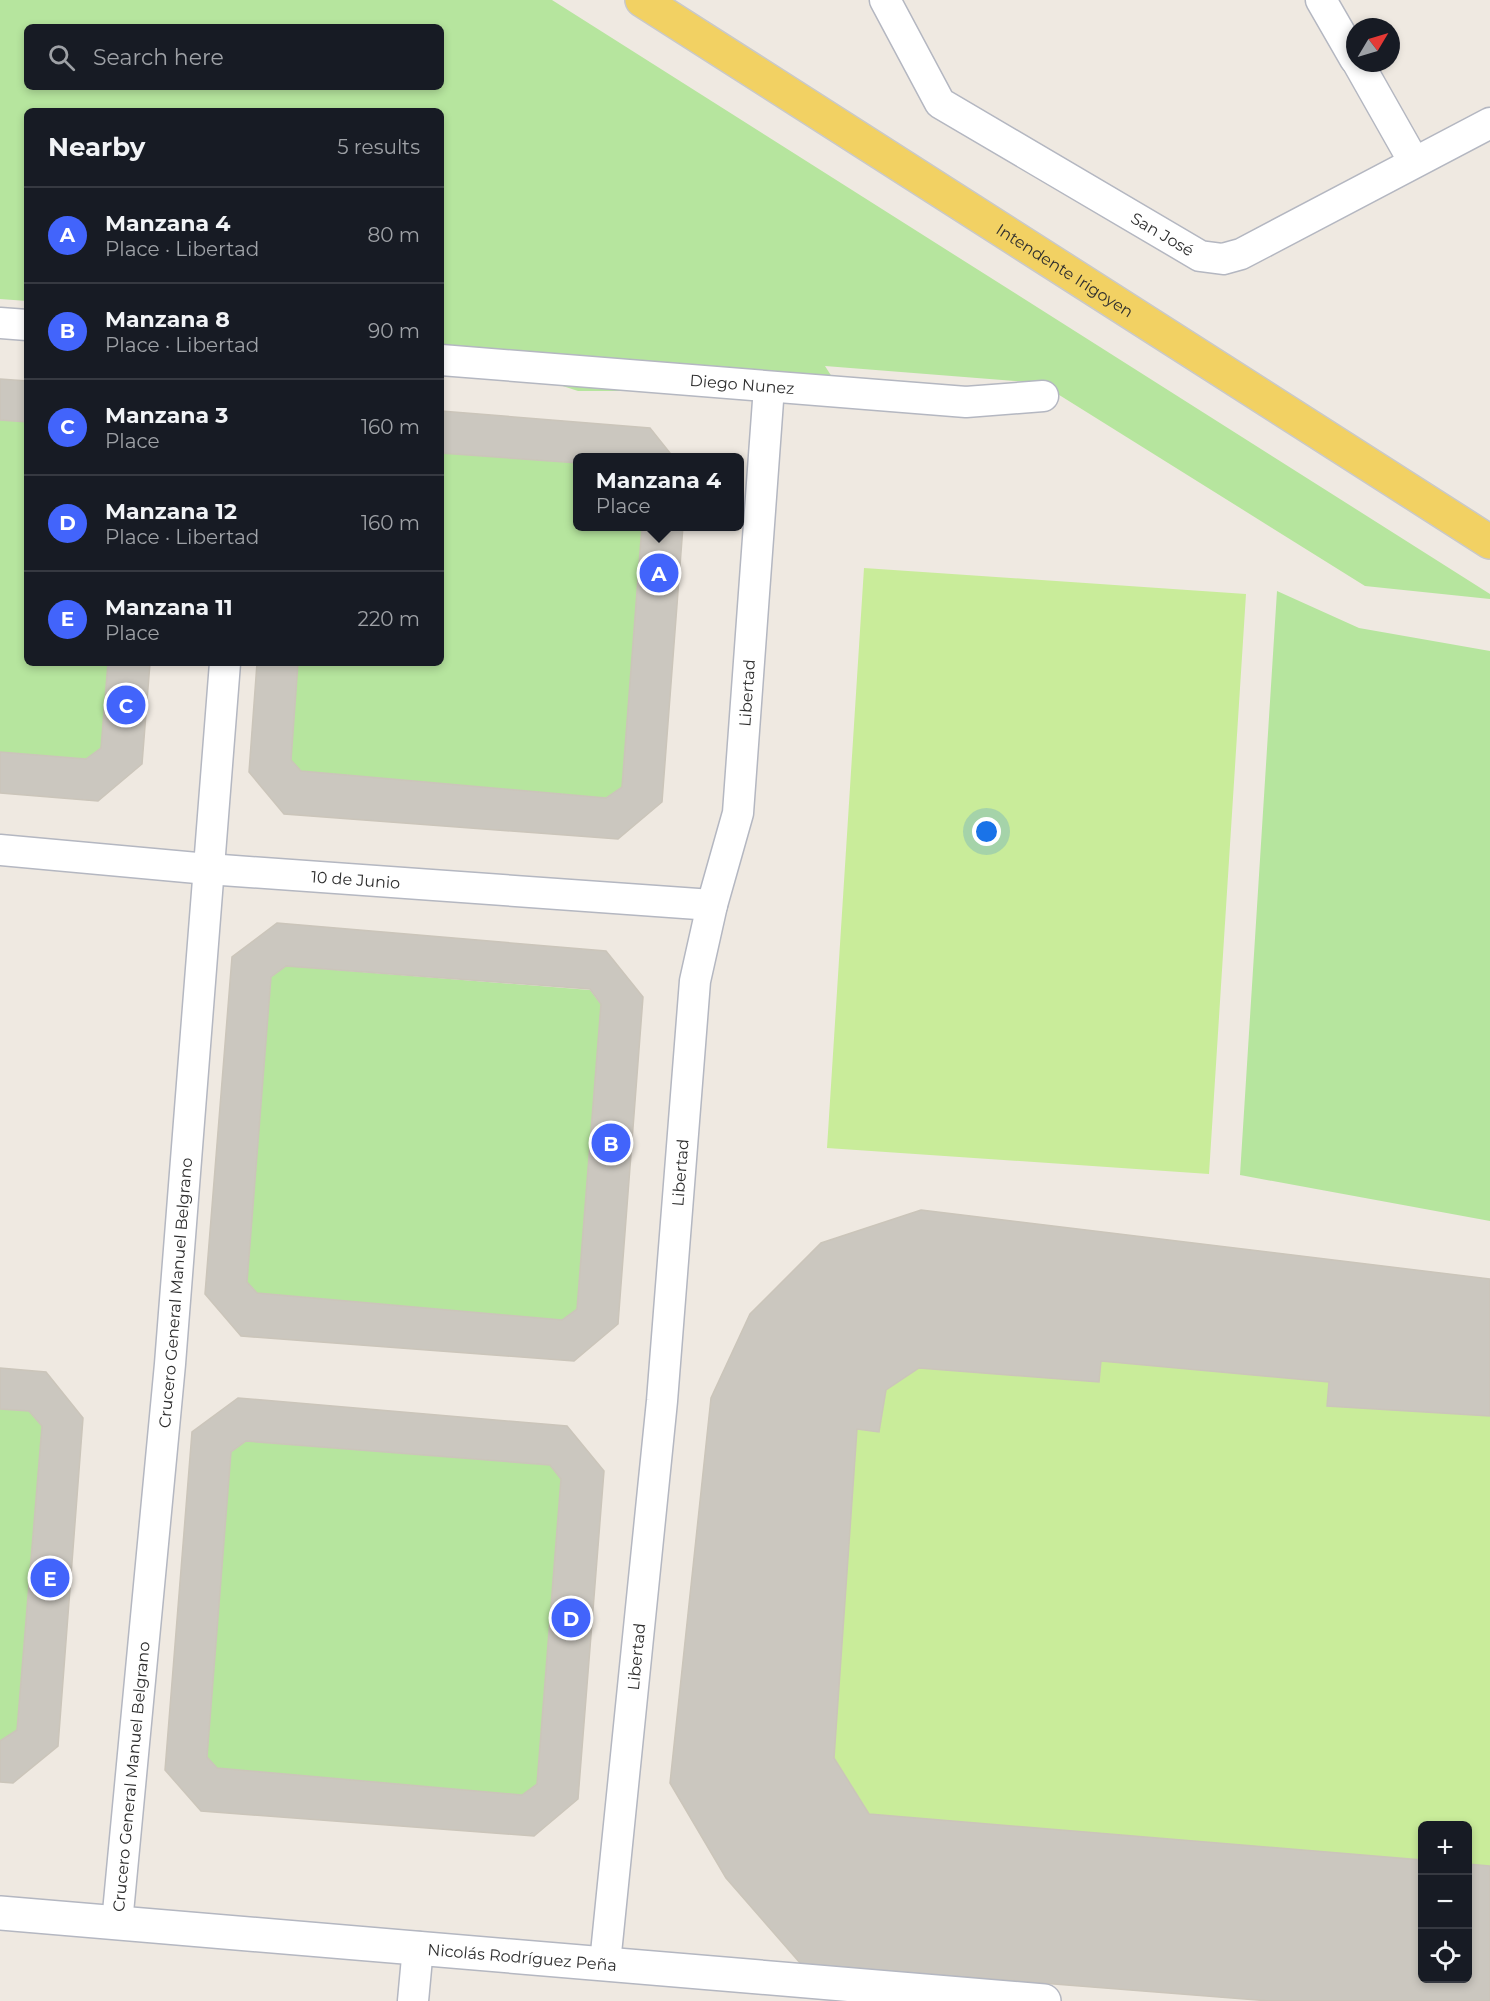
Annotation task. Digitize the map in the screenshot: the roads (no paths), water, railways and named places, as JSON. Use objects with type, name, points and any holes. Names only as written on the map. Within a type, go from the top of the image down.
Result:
[{"type":"main road","name":"Intendente Irigoyen","points":[[642,0],[1490,542]]},
{"type":"street","name":"San José","points":[[885,0],[940,103],[1200,256],[1223,259],[1241,254],[1490,123]]},
{"type":"street","points":[[1322,0],[1346,42]]},
{"type":"street","points":[[1363,72],[1414,162]]},
{"type":"street","points":[[0,323],[24,326]]},
{"type":"street","name":"Diego Nunez","points":[[444,360],[966,402],[1043,396]]},
{"type":"street","name":"Libertad","points":[[605,1963],[661,1412],[695,981],[712,905],[738,813],[769,387]]},
{"type":"street","name":"Crucero General Manuel Belgrano","points":[[117,1923],[170,1364],[225,666]]},
{"type":"street","name":"10 de Junio","points":[[0,850],[208,869],[712,905]]},
{"type":"street","name":"Nicolás Rodríguez Peña","points":[[0,1913],[1044,2001]]},
{"type":"street","points":[[412,2001],[418,1947]]},
{"type":"place","name":"Manzana 4","points":[[659,573]]},
{"type":"place","name":"Manzana 3","points":[[126,705]]},
{"type":"place","name":"Manzana 8","points":[[611,1143]]},
{"type":"place","name":"Manzana 11","points":[[50,1578]]},
{"type":"place","name":"Manzana 12","points":[[571,1618]]}]
